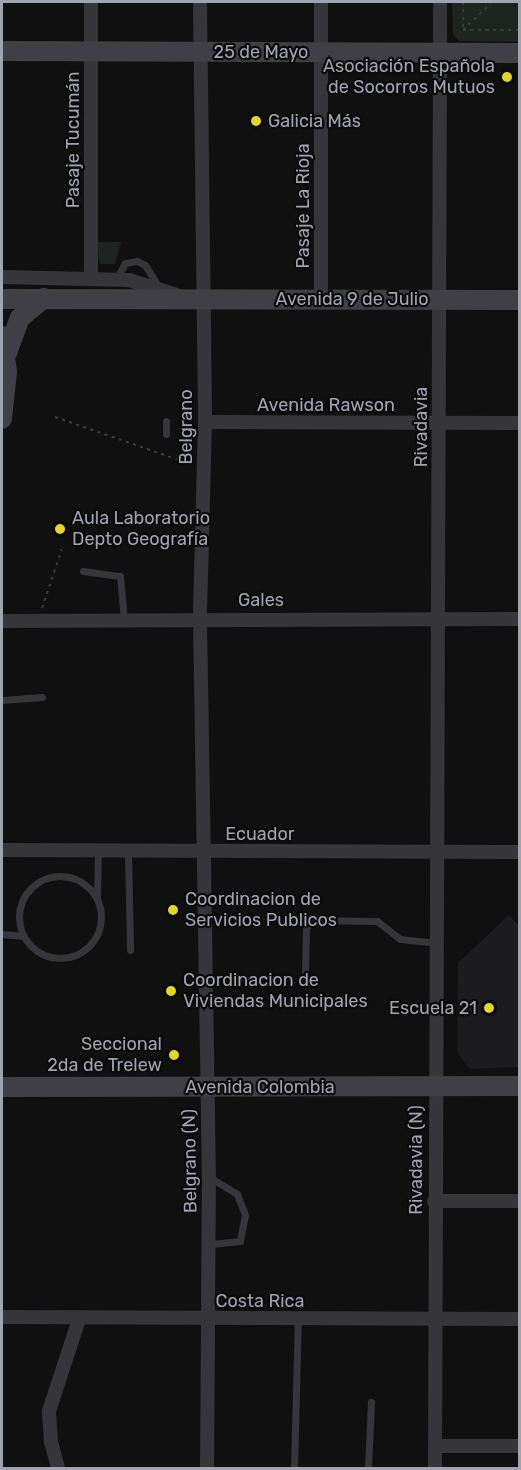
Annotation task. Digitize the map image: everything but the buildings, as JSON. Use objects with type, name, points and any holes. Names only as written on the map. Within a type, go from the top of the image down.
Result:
[{"type":"street","name":"Pasaje Tucumán","points":[[86,279],[92,2]]},
{"type":"street","name":"Belgrano","points":[[200,2],[197,295],[205,422],[200,618],[203,852]]},
{"type":"street","name":"Pasaje La Rioja","points":[[321,2],[321,288]]},
{"type":"street","name":"Rivadavia","points":[[438,852],[440,2]]},
{"type":"street","name":"25 de Mayo","points":[[2,51],[519,53]]},
{"type":"street","name":"Avenida 9 de Julio","points":[[2,277],[138,281],[163,290],[197,295],[321,288],[438,293],[519,300]]},
{"type":"street","points":[[2,419],[4,345],[20,318],[86,279]]},
{"type":"street","name":"Avenida 9 de Julio","points":[[2,299],[438,293],[519,287]]},
{"type":"street","name":"Avenida Rawson","points":[[205,422],[519,423]]},
{"type":"street","name":"Gales","points":[[2,621],[200,618],[519,619]]},
{"type":"street","name":"Ecuador","points":[[2,850],[519,852]]},
{"type":"street","name":"Belgrano (N)","points":[[203,852],[209,1177],[207,1468]]},
{"type":"street","name":"Rivadavia (N)","points":[[435,1468],[434,1201],[438,852]]},
{"type":"street","name":"Avenida Colombia","points":[[2,1087],[519,1086]]},
{"type":"street","points":[[434,1201],[519,1201]]},
{"type":"street","name":"Costa Rica","points":[[2,1317],[519,1319]]},
{"type":"street","points":[[58,1468],[51,1442],[50,1410],[79,1319]]},
{"type":"street","points":[[435,1446],[519,1446]]},
{"type":"lane","points":[[116,280],[125,263],[137,261],[145,265],[163,290]]},
{"type":"lane","points":[[166,421],[166,434]]},
{"type":"lane","points":[[83,571],[120,576],[124,619]]},
{"type":"lane","points":[[2,700],[42,697]]},
{"type":"lane","points":[[97,897],[77,879],[58,875],[41,880],[27,892],[19,909],[24,936],[36,950],[53,958],[80,953],[94,941],[101,924],[97,897],[98,851]]},
{"type":"lane","points":[[128,852],[130,950]]},
{"type":"lane","points":[[305,972],[306,928],[313,920],[377,921],[400,939],[437,943]]},
{"type":"lane","points":[[2,934],[24,936]]},
{"type":"lane","points":[[209,1177],[237,1194],[245,1215],[240,1241],[209,1244]]},
{"type":"lane","points":[[294,1468],[298,1319]]},
{"type":"lane","points":[[368,1468],[371,1402]]},
{"type":"path","points":[[463,2],[463,30]]},
{"type":"path","points":[[463,30],[492,2]]},
{"type":"path","points":[[463,30],[519,30]]},
{"type":"path","points":[[56,417],[188,463]]},
{"type":"path","points":[[42,608],[62,549]]},
{"type":"shaded area","points":[[452,2],[519,2],[519,42],[459,41],[453,34]]},
{"type":"shaded area","points":[[97,242],[121,242],[115,264],[100,264]]},
{"type":"shaded area","name":"Escuela 21","points":[[509,915],[519,926],[519,1067],[470,1069],[457,1052],[458,963]]},
{"type":"place","name":"Asociación Española de Socorros Mutuos","points":[[507,77]]},
{"type":"place","name":"Galicia Más","points":[[256,121]]},
{"type":"place","name":"Aula Laboratorio Depto Geografía","points":[[60,529]]},
{"type":"place","name":"Coordinacion de Servicios Publicos","points":[[173,910]]},
{"type":"place","name":"Coordinacion de Viviendas Municipales","points":[[171,991]]},
{"type":"place","name":"Escuela 21","points":[[489,1008]]},
{"type":"place","name":"Seccional 2da de Trelew","points":[[174,1055]]}]
